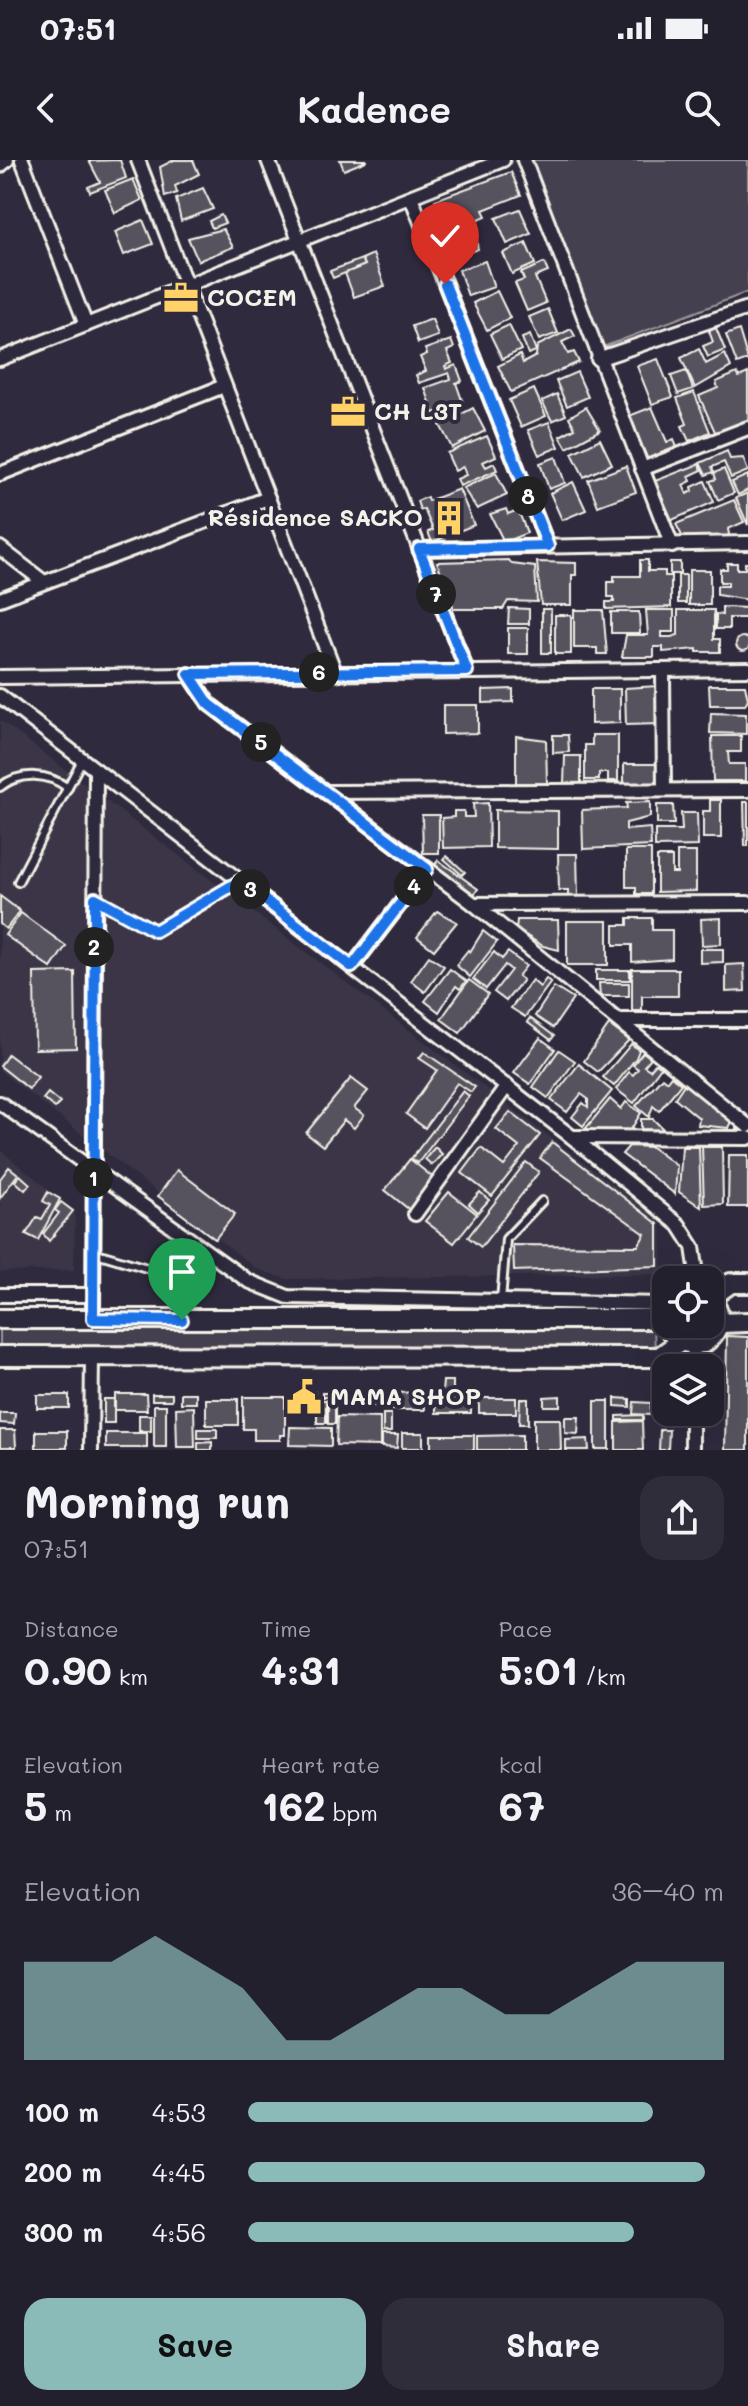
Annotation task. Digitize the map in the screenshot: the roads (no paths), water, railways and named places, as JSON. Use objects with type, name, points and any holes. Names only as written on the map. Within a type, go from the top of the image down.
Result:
[{"type":"main road","points":[[724,1288],[731,1283],[748,1283]]},
{"type":"main road","points":[[0,1319],[652,1322]]},
{"type":"main road","points":[[724,1323],[748,1322]]},
{"type":"main road","points":[[682,1338],[687,1343]]},
{"type":"main road","points":[[0,1356],[659,1357],[687,1343],[704,1343],[711,1338]]},
{"type":"street","points":[[0,166],[7,160]]},
{"type":"street","points":[[22,160],[86,325]]},
{"type":"street","points":[[138,160],[335,672]]},
{"type":"street","points":[[268,160],[467,671]]},
{"type":"street","points":[[0,359],[503,160]]},
{"type":"street","points":[[524,160],[672,546]]},
{"type":"street","points":[[411,197],[548,546]]},
{"type":"street","points":[[598,359],[748,308]]},
{"type":"street","points":[[0,474],[224,386]]},
{"type":"street","points":[[642,469],[748,428]]},
{"type":"street","points":[[0,599],[268,498]]},
{"type":"street","points":[[419,549],[748,543]]},
{"type":"street","points":[[0,548],[44,582]]},
{"type":"street","points":[[0,677],[748,669]]},
{"type":"street","points":[[663,670],[664,790]]},
{"type":"street","points":[[189,674],[209,704],[474,904],[622,1020],[748,1126]]},
{"type":"street","points":[[0,696],[572,1137],[688,1234],[695,1266]]},
{"type":"street","points":[[93,1319],[96,770]]},
{"type":"street","points":[[328,792],[748,790]]},
{"type":"street","points":[[352,967],[427,869]]},
{"type":"street","points":[[474,904],[748,903]]},
{"type":"street","points":[[622,1020],[748,1020]]},
{"type":"street","points":[[415,1214],[507,1086]]},
{"type":"street","points":[[0,1103],[93,1173],[248,1281],[288,1297],[652,1304]]},
{"type":"street","points":[[572,1137],[748,1138]]},
{"type":"street","points":[[0,1295],[93,1295]]},
{"type":"street","points":[[687,1343],[690,1354]]},
{"type":"street","points":[[91,1450],[92,1356]]},
{"type":"street","points":[[692,1426],[692,1450]]},
{"type":"lane","points":[[18,882],[82,760]]},
{"type":"lane","points":[[0,787],[29,775],[40,775],[68,788]]},
{"type":"lane","points":[[95,898],[155,931],[240,881]]},
{"type":"lane","points":[[501,1301],[506,1239],[542,1201]]},
{"type":"lane","points":[[93,1252],[187,1280]]},
{"type":"place","name":"COCEM","points":[[181,298]]},
{"type":"place","name":"CH L3T","points":[[348,412]]},
{"type":"place","name":"Résidence SACKO","points":[[449,518]]},
{"type":"place","name":"MAMA SHOP","points":[[304,1397]]}]
